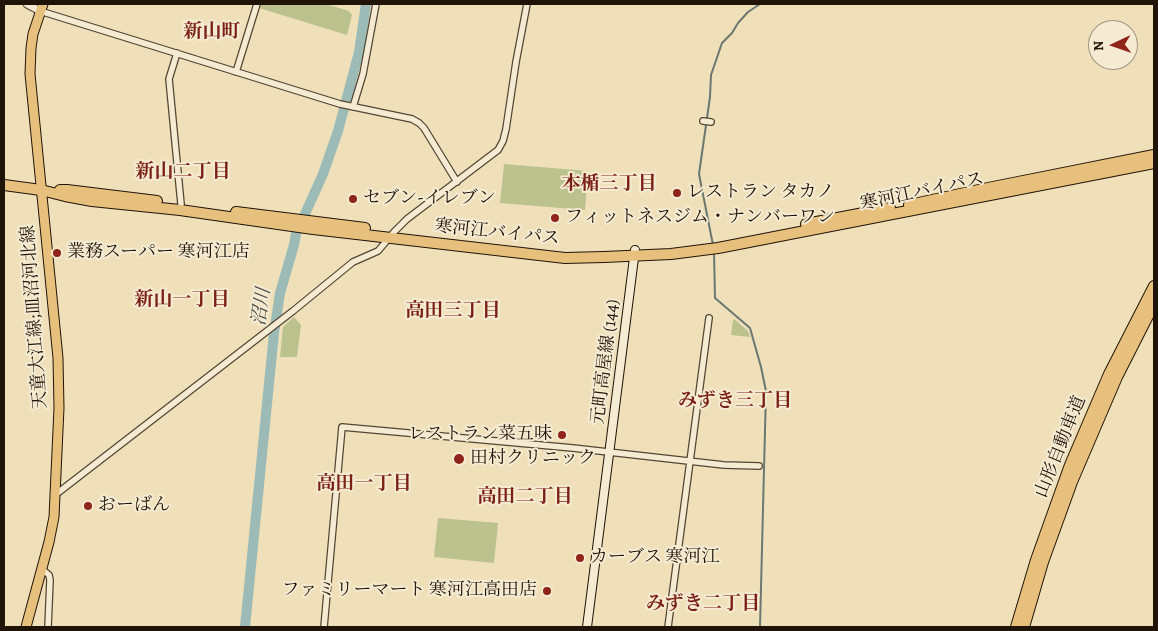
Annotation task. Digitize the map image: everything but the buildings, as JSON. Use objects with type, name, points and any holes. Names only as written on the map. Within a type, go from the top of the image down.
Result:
[{"type":"highway","name":"寒河江バイパス","points":[[713,246],[1154,155]]},
{"type":"highway","name":"寒河江バイパス","points":[[41,190],[67,190],[181,204],[315,226],[565,258],[635,253],[671,254],[915,211],[992,194],[1154,163]]},
{"type":"highway","name":"寒河江バイパス","points":[[4,185],[41,190],[92,201],[287,222]]},
{"type":"highway","name":"山形自動車道","points":[[1016,627],[1036,560],[1109,374],[1154,286]]},
{"type":"highway","name":"山形自動車道","points":[[1074,466],[1116,377],[1154,304]]},
{"type":"highway","name":"山形自動車道","points":[[1024,627],[1068,481]]},
{"type":"main road","name":"天童大江線;皿沼河北線","points":[[26,627],[52,530],[59,378],[30,61],[33,34],[42,7]]},
{"type":"main road","name":"元町高屋線 (144)","points":[[587,627],[635,253]]},
{"type":"street","points":[[27,4],[42,7],[177,53],[353,108],[412,119],[424,128],[457,182]]},
{"type":"street","points":[[236,72],[257,4]]},
{"type":"street","points":[[353,108],[363,74],[376,4]]},
{"type":"street","points":[[55,495],[353,262],[378,251],[408,219],[498,150],[503,141],[528,4]]},
{"type":"street","points":[[177,53],[169,78],[181,204]]},
{"type":"street","points":[[703,121],[711,122]]},
{"type":"street","points":[[668,627],[709,318]]},
{"type":"street","points":[[324,627],[342,427],[473,438],[689,462],[759,466]]},
{"type":"street","points":[[42,569],[49,575],[50,580],[48,627]]},
{"type":"green space","points":[[260,4],[326,4],[349,11],[352,15],[347,35],[259,8]]},
{"type":"green space","points":[[504,164],[588,171],[585,210],[500,203]]},
{"type":"green space","points":[[294,317],[301,325],[297,357],[280,357],[283,327]]},
{"type":"green space","points":[[734,319],[748,331],[750,337],[731,335]]},
{"type":"green space","points":[[438,518],[498,523],[494,563],[434,557]]},
{"type":"waterway","name":"沼川","points":[[245,627],[274,333],[280,293],[296,234],[323,174],[338,131],[359,52],[366,4]]},
{"type":"waterway","points":[[713,245],[699,174],[710,97],[711,75],[722,43],[748,12],[760,4]]},
{"type":"waterway","points":[[714,252],[715,298],[750,328],[766,391],[760,627]]},
{"type":"place","name":"レストラン タカノ","points":[[677,193]]},
{"type":"place","name":"セブン-イレブン","points":[[353,199]]},
{"type":"place","name":"フィットネスジム・ナンバーワン","points":[[555,218]]},
{"type":"place","name":"業務スーパー 寒河江店","points":[[57,253]]},
{"type":"place","name":"レストラン菜五味","points":[[562,435]]},
{"type":"place","name":"田村クリニック","points":[[459,459]]},
{"type":"place","name":"おーばん","points":[[88,506]]},
{"type":"place","name":"カーブス 寒河江","points":[[580,558]]},
{"type":"place","name":"ファミリーマート 寒河江高田店","points":[[547,591]]},
{"type":"district","name":"新山町","points":[[212,32]]},
{"type":"district","name":"新山二丁目","points":[[183,172]]},
{"type":"district","name":"本楯三丁目","points":[[609,184]]},
{"type":"district","name":"新山一丁目","points":[[182,300]]},
{"type":"district","name":"高田三丁目","points":[[453,311]]},
{"type":"district","name":"みずき三丁目","points":[[735,401]]},
{"type":"district","name":"高田一丁目","points":[[364,484]]},
{"type":"district","name":"高田二丁目","points":[[525,497]]},
{"type":"district","name":"みずき二丁目","points":[[703,604]]}]
